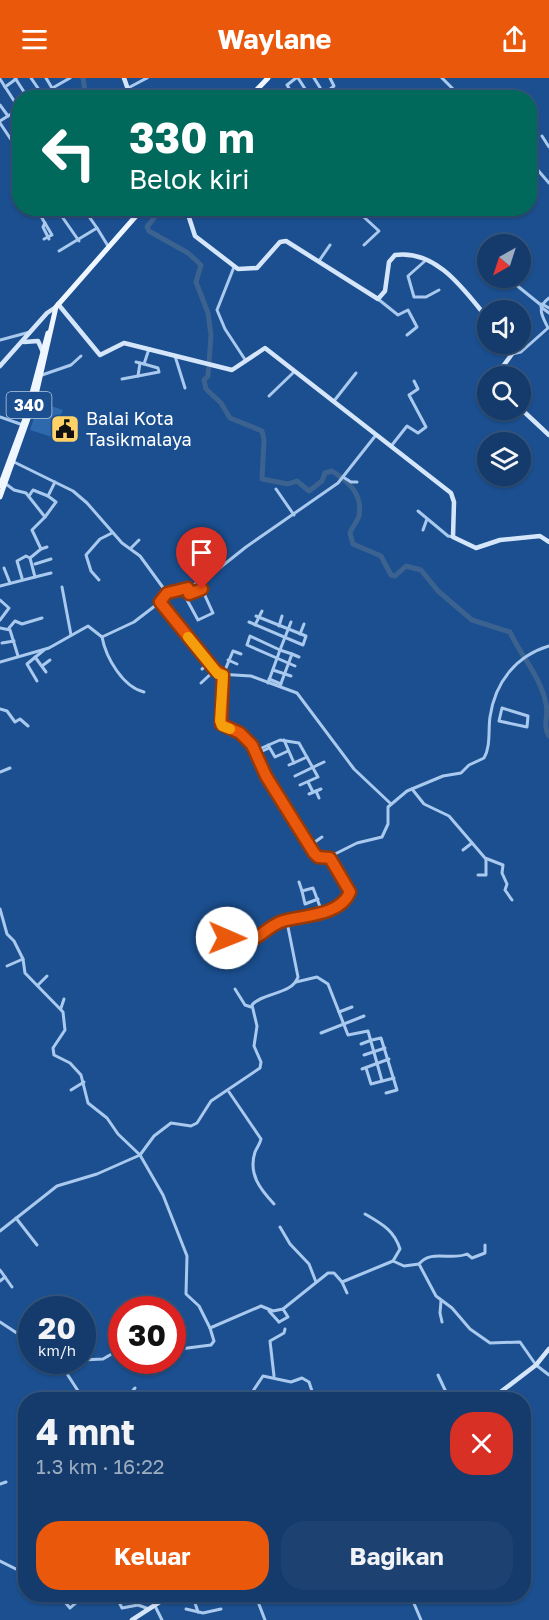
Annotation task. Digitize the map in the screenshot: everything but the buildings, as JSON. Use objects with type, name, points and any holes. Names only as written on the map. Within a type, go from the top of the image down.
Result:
[{"type":"main road","points":[[257,90],[268,78]]},
{"type":"main road","points":[[52,323],[57,305],[136,216]]},
{"type":"main road","name":"340","points":[[12,461],[33,399],[52,323]]},
{"type":"main road","name":"340","points":[[12,461],[42,375],[52,323]]},
{"type":"main road","points":[[0,497],[12,461]]},
{"type":"street","points":[[46,78],[52,88]]},
{"type":"street","points":[[49,90],[61,80],[70,78]]},
{"type":"street","points":[[124,78],[126,89],[147,78]]},
{"type":"street","points":[[290,90],[287,85],[297,78]]},
{"type":"street","points":[[329,90],[334,86],[330,78]]},
{"type":"street","points":[[442,78],[454,90]]},
{"type":"street","points":[[0,79],[12,98]]},
{"type":"street","points":[[5,87],[16,79]]},
{"type":"street","points":[[0,105],[8,116]]},
{"type":"street","points":[[12,113],[0,122],[12,138]]},
{"type":"street","points":[[542,136],[549,147]]},
{"type":"street","points":[[537,169],[549,183]]},
{"type":"street","points":[[41,216],[49,239],[44,239]]},
{"type":"street","points":[[62,216],[79,241]]},
{"type":"street","points":[[88,216],[108,246]]},
{"type":"street","points":[[188,216],[195,237],[234,267],[244,271],[257,268],[283,241],[289,242],[378,299],[398,315],[408,310],[417,327],[407,335]]},
{"type":"street","points":[[363,216],[379,231],[364,245]]},
{"type":"street","points":[[59,250],[79,241],[96,228]]},
{"type":"street","points":[[319,262],[330,245]]},
{"type":"street","points":[[378,299],[385,291],[387,266],[393,257],[409,256],[425,261],[453,277],[477,306]]},
{"type":"street","points":[[425,261],[408,276],[414,297],[426,297],[439,290]]},
{"type":"street","points":[[234,267],[217,310],[225,329],[246,361]]},
{"type":"street","points":[[520,288],[549,313]]},
{"type":"street","points":[[531,343],[548,328],[541,314],[541,306],[549,298]]},
{"type":"street","points":[[57,305],[99,355],[123,343],[232,370],[265,348],[333,403],[392,445],[453,496],[453,537]]},
{"type":"street","name":"340","points":[[0,366],[57,305]]},
{"type":"street","points":[[541,306],[549,308]]},
{"type":"street","points":[[0,340],[31,331]]},
{"type":"street","points":[[22,344],[27,340],[38,341],[43,352]]},
{"type":"street","points":[[138,376],[140,363],[149,349]]},
{"type":"street","points":[[503,366],[512,354]]},
{"type":"street","points":[[42,375],[71,365],[81,356]]},
{"type":"street","points":[[175,357],[185,388]]},
{"type":"street","points":[[122,379],[159,372],[158,368],[140,363]]},
{"type":"street","points":[[152,366],[152,374]]},
{"type":"street","points":[[269,396],[294,372]]},
{"type":"street","points":[[333,403],[356,373]]},
{"type":"street","points":[[392,445],[407,426],[418,433],[426,428],[409,395],[418,389],[414,381]]},
{"type":"street","points":[[0,417],[23,425]]},
{"type":"street","points":[[531,418],[549,435]]},
{"type":"street","points":[[102,637],[134,622],[160,602],[167,593],[202,582],[246,547],[342,478],[376,435]]},
{"type":"street","points":[[12,461],[73,491],[90,505],[112,533],[146,563],[167,593]]},
{"type":"street","points":[[342,478],[357,482]]},
{"type":"street","points":[[48,496],[55,482]]},
{"type":"street","points":[[3,485],[29,496],[45,517]]},
{"type":"street","points":[[276,489],[294,514]]},
{"type":"street","points":[[29,496],[34,490],[56,501],[32,530],[41,549]]},
{"type":"street","points":[[37,506],[49,511]]},
{"type":"street","points":[[418,510],[448,536],[476,548],[500,540],[540,536],[549,542]]},
{"type":"street","points":[[423,530],[427,519]]},
{"type":"street","points":[[99,580],[91,571],[86,555],[100,539],[112,533]]},
{"type":"street","points":[[131,548],[139,540]]},
{"type":"street","points":[[32,558],[41,549],[47,547]]},
{"type":"street","points":[[22,578],[17,561],[27,556],[32,558]]},
{"type":"street","points":[[32,558],[35,577]]},
{"type":"street","points":[[33,565],[51,559]]},
{"type":"street","points":[[4,568],[10,583]]},
{"type":"street","points":[[0,586],[22,578],[51,573]]},
{"type":"street","points":[[62,587],[71,635]]},
{"type":"street","points":[[188,588],[189,594],[186,598],[198,620],[213,613],[202,589],[189,594]]},
{"type":"street","points":[[0,601],[9,609],[0,620]]},
{"type":"street","points":[[160,602],[215,670],[223,675],[249,676],[268,681],[299,694],[354,769],[390,803]]},
{"type":"street","points":[[262,611],[250,636],[248,646],[295,666]]},
{"type":"street","points":[[279,626],[282,616]]},
{"type":"street","points":[[249,622],[302,646],[306,637],[258,617]]},
{"type":"street","points":[[0,628],[9,628],[15,621],[22,624],[42,618]]},
{"type":"street","points":[[268,681],[291,622]]},
{"type":"street","points":[[300,634],[304,624]]},
{"type":"street","points":[[38,681],[27,664],[45,649],[89,626],[102,637],[107,656],[128,685],[133,690],[144,692]]},
{"type":"street","points":[[9,628],[18,656]]},
{"type":"street","points":[[250,636],[299,657]]},
{"type":"street","points":[[2,644],[14,641]]},
{"type":"street","points":[[390,803],[412,789],[443,776],[460,773],[469,765],[484,758],[491,711],[505,675],[524,658],[549,646]]},
{"type":"street","points":[[0,662],[45,649]]},
{"type":"street","points":[[241,654],[234,651],[223,675],[221,724],[242,735],[256,752],[266,776],[318,857],[330,858],[357,843],[382,837],[388,824],[390,803]]},
{"type":"street","points":[[280,685],[292,654]]},
{"type":"street","points":[[35,657],[46,672]]},
{"type":"street","points":[[41,666],[50,660]]},
{"type":"street","points":[[228,660],[237,664]]},
{"type":"street","points":[[202,669],[210,663]]},
{"type":"street","points":[[273,669],[291,676]]},
{"type":"street","points":[[201,683],[215,670]]},
{"type":"street","points":[[502,708],[528,716],[527,726],[524,728],[499,720],[499,713],[502,708]]},
{"type":"street","points":[[0,710],[7,711],[15,722],[20,719],[28,726]]},
{"type":"street","points":[[491,711],[499,713]]},
{"type":"street","points":[[256,752],[284,740],[300,744],[318,777],[300,785]]},
{"type":"street","points":[[284,740],[294,762]]},
{"type":"street","points":[[269,747],[275,757],[288,751]]},
{"type":"street","points":[[288,765],[306,757]]},
{"type":"street","points":[[295,776],[324,762]]},
{"type":"street","points":[[0,772],[10,768]]},
{"type":"street","points":[[308,782],[313,793],[319,798]]},
{"type":"street","points":[[313,793],[321,789]]},
{"type":"street","points":[[412,789],[424,804],[449,816],[486,858],[503,865],[502,874],[507,884],[505,890],[512,900]]},
{"type":"street","points":[[309,846],[322,837]]},
{"type":"street","points":[[463,850],[472,843]]},
{"type":"street","points":[[215,963],[212,948],[226,939],[241,937],[250,941],[282,922],[339,906],[350,894],[330,858]]},
{"type":"street","points":[[478,875],[486,875],[486,858]]},
{"type":"street","points":[[299,882],[305,904],[318,899]]},
{"type":"street","points":[[302,891],[312,888],[322,912]]},
{"type":"street","points":[[0,909],[7,934],[14,941],[23,959],[26,973],[61,1008]]},
{"type":"street","points":[[288,921],[286,926],[297,975],[296,982]]},
{"type":"street","points":[[7,966],[23,959]]},
{"type":"street","points":[[38,985],[48,976]]},
{"type":"street","points":[[251,1007],[259,998],[296,982],[317,976],[323,979],[328,984],[349,1036],[366,1030],[383,1081]]},
{"type":"street","points":[[235,989],[245,1005],[251,1007]]},
{"type":"street","points":[[64,999],[61,1008],[65,1028],[53,1048],[54,1055],[70,1063],[84,1082],[88,1103],[107,1118],[118,1134],[140,1155],[171,1212],[186,1252],[188,1269],[186,1294],[200,1307],[210,1328],[213,1344],[186,1348]]},
{"type":"street","points":[[0,1231],[57,1186],[97,1174],[140,1155],[154,1136],[169,1125],[197,1123],[211,1101],[229,1092],[261,1066],[254,1046],[257,1026],[251,1007]]},
{"type":"street","points":[[339,1012],[351,1007]]},
{"type":"street","points":[[321,1034],[364,1016]]},
{"type":"street","points":[[361,1044],[381,1038],[397,1089],[386,1093]]},
{"type":"street","points":[[364,1055],[385,1048]]},
{"type":"street","points":[[389,1059],[364,1069],[370,1084],[394,1077]]},
{"type":"street","points":[[71,1090],[84,1082]]},
{"type":"street","points":[[229,1092],[261,1139],[254,1161],[256,1180],[258,1187],[274,1204]]},
{"type":"street","points":[[345,1281],[393,1261],[400,1249],[395,1236],[387,1227],[365,1214]]},
{"type":"street","points":[[16,1218],[37,1245]]},
{"type":"street","points":[[279,1227],[310,1266],[316,1282]]},
{"type":"street","points":[[393,1261],[405,1266],[419,1264],[427,1257],[447,1255],[458,1257],[467,1254],[472,1258],[479,1257],[485,1253],[485,1245]]},
{"type":"street","points":[[419,1264],[441,1301],[452,1308],[468,1327],[488,1342],[520,1342],[536,1365],[549,1375]]},
{"type":"street","points":[[0,1270],[12,1287]]},
{"type":"street","points":[[268,1310],[283,1309],[330,1272],[345,1281],[347,1293]]},
{"type":"street","points":[[0,1281],[5,1277]]},
{"type":"street","points":[[441,1301],[442,1322]]},
{"type":"street","points":[[210,1328],[261,1306],[280,1322],[288,1317],[283,1309]]},
{"type":"street","points":[[0,1322],[18,1333]]},
{"type":"street","points":[[274,1376],[270,1341],[284,1333],[285,1329]]},
{"type":"street","points":[[501,1392],[536,1365],[549,1349]]},
{"type":"street","points":[[66,1374],[79,1392]]},
{"type":"street","points":[[438,1375],[446,1392]]},
{"type":"street","points":[[253,1391],[263,1376],[274,1376],[291,1382],[306,1379],[312,1392]]},
{"type":"street","points":[[132,1392],[135,1388]]},
{"type":"street","points":[[0,1484],[6,1482]]},
{"type":"street","points":[[0,1561],[18,1570]]},
{"type":"street","points":[[65,1602],[70,1608],[75,1602]]},
{"type":"street","points":[[120,1602],[122,1608],[138,1605],[152,1607],[162,1620]]},
{"type":"street","points":[[132,1620],[160,1602]]},
{"type":"street","points":[[195,1602],[198,1612]]},
{"type":"street","points":[[258,1602],[265,1620]]},
{"type":"street","points":[[413,1602],[421,1620]]},
{"type":"street","points":[[186,1609],[198,1612],[221,1609]]},
{"type":"shaded area","points":[[39,402],[63,410],[56,425],[58,427],[55,438],[30,430]]},
{"type":"waterway","points":[[83,78],[85,90]]},
{"type":"waterway","points":[[155,216],[147,227],[149,231],[188,253],[201,265],[196,282],[208,313],[211,335],[208,376],[204,380],[206,389],[221,403],[230,418],[262,431],[264,440],[262,479],[288,484],[297,481],[309,491],[322,481],[325,473],[332,471],[344,480],[357,495],[360,508],[359,516],[350,533],[353,544],[381,556],[391,575],[395,576],[406,566],[421,570],[438,591],[472,620],[510,632],[540,685],[547,708],[546,728],[549,736]]},
{"type":"slow traffic","points":[[188,637],[218,674],[223,675],[220,721],[222,726],[230,729]]},
{"type":"place","name":"Balai Kota Tasikmalaya","points":[[65,429]]},
{"type":"route","points":[[202,589],[189,594],[188,588],[167,593],[160,602],[218,674],[223,675],[220,721],[222,726],[240,733],[252,745],[266,776],[314,853],[325,860],[330,858],[350,892],[350,895],[339,906],[304,918],[284,921],[250,941],[243,937],[227,938]]}]
